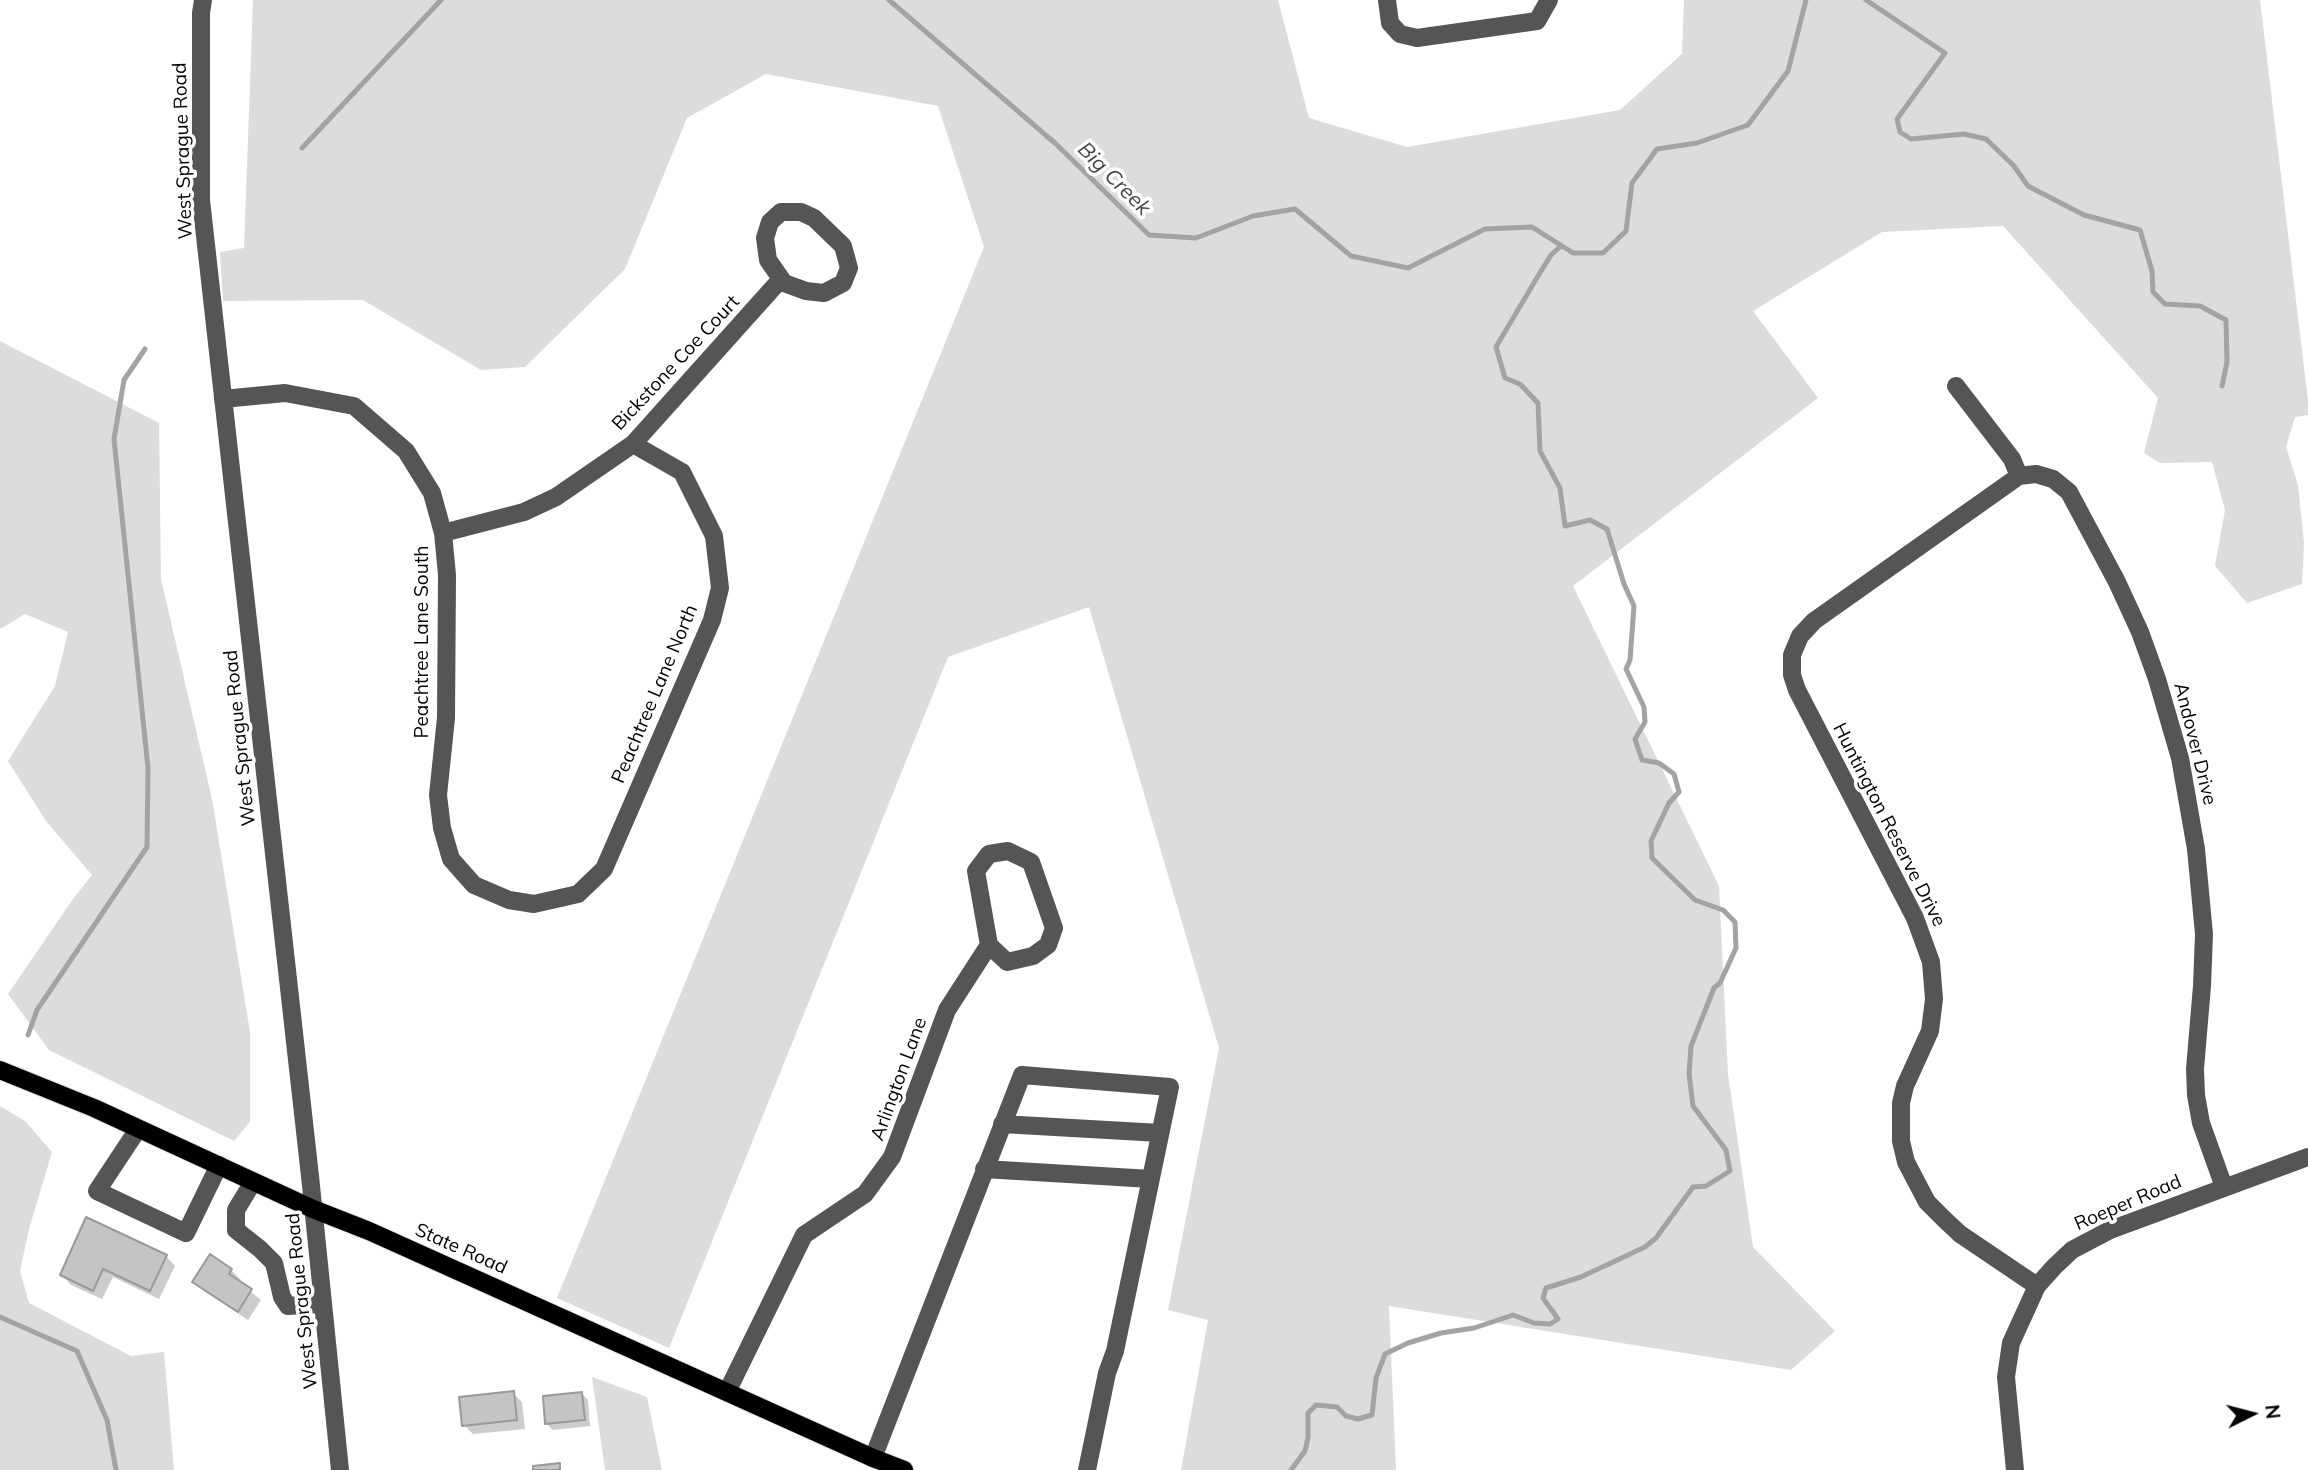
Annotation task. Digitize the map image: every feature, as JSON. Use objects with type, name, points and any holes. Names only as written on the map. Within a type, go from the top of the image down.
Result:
[{"type":"main road","name":"State Road","points":[[0,1070],[94,1108],[313,1209],[369,1231],[904,1470]]},
{"type":"street","name":"West Sprague Road","points":[[203,0],[201,200],[340,1470]]},
{"type":"street","points":[[1387,0],[1390,23],[1400,34],[1417,38],[1537,21],[1549,0]]},
{"type":"street","points":[[781,212],[801,212],[814,218],[843,246],[849,268],[843,283],[824,293],[806,291],[784,283],[781,279],[768,260],[765,238],[771,222],[781,212]]},
{"type":"street","name":"Bickstone Coe Court","points":[[443,533],[524,512],[555,497],[633,444],[781,279]]},
{"type":"street","points":[[1956,386],[2012,459],[2019,476]]},
{"type":"street","name":"Peachtree Lane South","points":[[223,398],[285,393],[354,405],[406,451],[432,493],[443,533],[447,575],[446,718],[438,795],[442,828],[452,859],[474,885],[509,900],[534,904]]},
{"type":"street","name":"Peachtree Lane North","points":[[534,904],[578,894],[604,869],[712,620],[720,588],[714,536],[682,471],[633,444]]},
{"type":"street","name":"Andover Drive","points":[[2019,476],[2035,474],[2053,479],[2069,492],[2117,582],[2140,632],[2180,758],[2196,849],[2204,934],[2195,1069],[2196,1095],[2201,1123],[2224,1186]]},
{"type":"street","name":"Huntington Reserve Drive","points":[[2019,476],[1814,621],[1800,636],[1792,655],[1792,675],[1797,690],[1915,918],[1931,962],[1934,999],[1930,1031],[1905,1086],[1901,1103],[1901,1141],[1906,1162],[1927,1202],[1944,1219],[1960,1234],[2037,1286]]},
{"type":"street","points":[[1008,851],[1031,862],[1054,928],[1048,946],[1034,956],[1007,962],[989,945],[976,871],[989,854],[1008,851]]},
{"type":"street","name":"Arlington Lane","points":[[727,1392],[804,1235],[865,1194],[892,1157],[947,1010],[989,945]]},
{"type":"street","points":[[873,1458],[1022,1075],[1170,1087],[1115,1352],[1107,1373],[1087,1470]]},
{"type":"street","points":[[1002,1124],[1160,1133]]},
{"type":"street","points":[[138,1129],[97,1191],[186,1233],[219,1165]]},
{"type":"street","name":"Roeper Road","points":[[2015,1470],[2006,1377],[2011,1343],[2037,1286],[2072,1251],[2090,1239],[2224,1186],[2308,1157]]},
{"type":"street","points":[[985,1169],[1150,1186]]},
{"type":"street","points":[[253,1182],[236,1210],[236,1230],[274,1263],[282,1297],[288,1306],[323,1304]]},
{"type":"shaded area","points":[[253,0],[1278,0],[1309,118],[1407,147],[1620,110],[1682,54],[1684,0],[2260,0],[2308,401],[2308,415],[2295,417],[2286,447],[2298,485],[2304,543],[2302,584],[2247,603],[2215,566],[2225,510],[2212,462],[2160,463],[2144,453],[2158,398],[2003,226],[1882,232],[1753,311],[1818,398],[1573,586],[1719,886],[1728,1074],[1753,1247],[1835,1331],[1791,1370],[1389,1306],[1396,1470],[1181,1470],[1208,1320],[1168,1310],[1219,1048],[1089,607],[948,657],[669,1348],[557,1298],[984,247],[938,106],[766,74],[687,118],[625,269],[525,367],[481,370],[363,300],[223,301],[220,252],[244,248]]},
{"type":"shaded area","points":[[0,341],[159,423],[161,579],[212,799],[250,1032],[250,1122],[234,1141],[49,1050],[8,994],[92,875],[46,821],[8,761],[55,686],[68,632],[25,614],[0,629]]},
{"type":"shaded area","points":[[0,1106],[25,1121],[52,1152],[29,1229],[20,1271],[29,1303],[131,1356],[164,1352],[174,1470],[0,1470]]},
{"type":"shaded area","points":[[592,1377],[647,1397],[662,1470],[605,1470]]},
{"type":"building","points":[[86,1217],[167,1255],[150,1291],[103,1269],[93,1291],[60,1275]]},
{"type":"building","points":[[210,1254],[232,1269],[229,1274],[252,1289],[238,1312],[192,1282]]},
{"type":"building","points":[[514,1391],[517,1420],[462,1426],[459,1397]]},
{"type":"building","points":[[582,1392],[585,1420],[545,1424],[543,1396]]},
{"type":"building","points":[[560,1463],[560,1470],[533,1470],[533,1466]]},
{"type":"waterway","points":[[302,148],[441,0]]},
{"type":"waterway","name":"Big Creek","points":[[889,0],[1056,144],[1149,235],[1196,238],[1253,216],[1295,209],[1351,256],[1408,268],[1485,229],[1532,227],[1573,253],[1603,253],[1626,231],[1632,183],[1657,149],[1697,143],[1748,125],[1788,71],[1806,0]]},
{"type":"waterway","points":[[1866,0],[1945,53],[1897,119],[1900,132],[1911,139],[1964,134],[1986,139],[2014,166],[2028,186],[2084,215],[2140,230],[2152,271],[2153,292],[2165,304],[2200,306],[2226,320],[2227,362],[2222,386]]},
{"type":"waterway","points":[[1291,1470],[1305,1451],[1308,1413],[1316,1405],[1337,1407],[1346,1416],[1358,1419],[1372,1415],[1376,1378],[1385,1354],[1408,1343],[1441,1333],[1474,1328],[1513,1315],[1534,1323],[1550,1324],[1558,1319],[1543,1298],[1546,1288],[1581,1277],[1645,1247],[1656,1238],[1693,1187],[1706,1186],[1730,1171],[1726,1150],[1693,1106],[1689,1074],[1691,1046],[1714,988],[1720,983],[1736,948],[1735,922],[1723,910],[1695,900],[1652,858],[1651,841],[1669,803],[1679,792],[1674,774],[1659,763],[1642,760],[1635,739],[1645,722],[1644,707],[1626,669],[1630,660],[1634,606],[1624,584],[1607,529],[1590,520],[1565,526],[1560,488],[1540,451],[1538,403],[1520,384],[1505,378],[1496,347],[1551,255],[1561,246]]},
{"type":"waterway","points":[[28,1035],[37,1010],[147,847],[148,768],[114,439],[124,380],[145,349]]},
{"type":"waterway","points":[[0,1317],[77,1351],[107,1420],[116,1470]]}]
